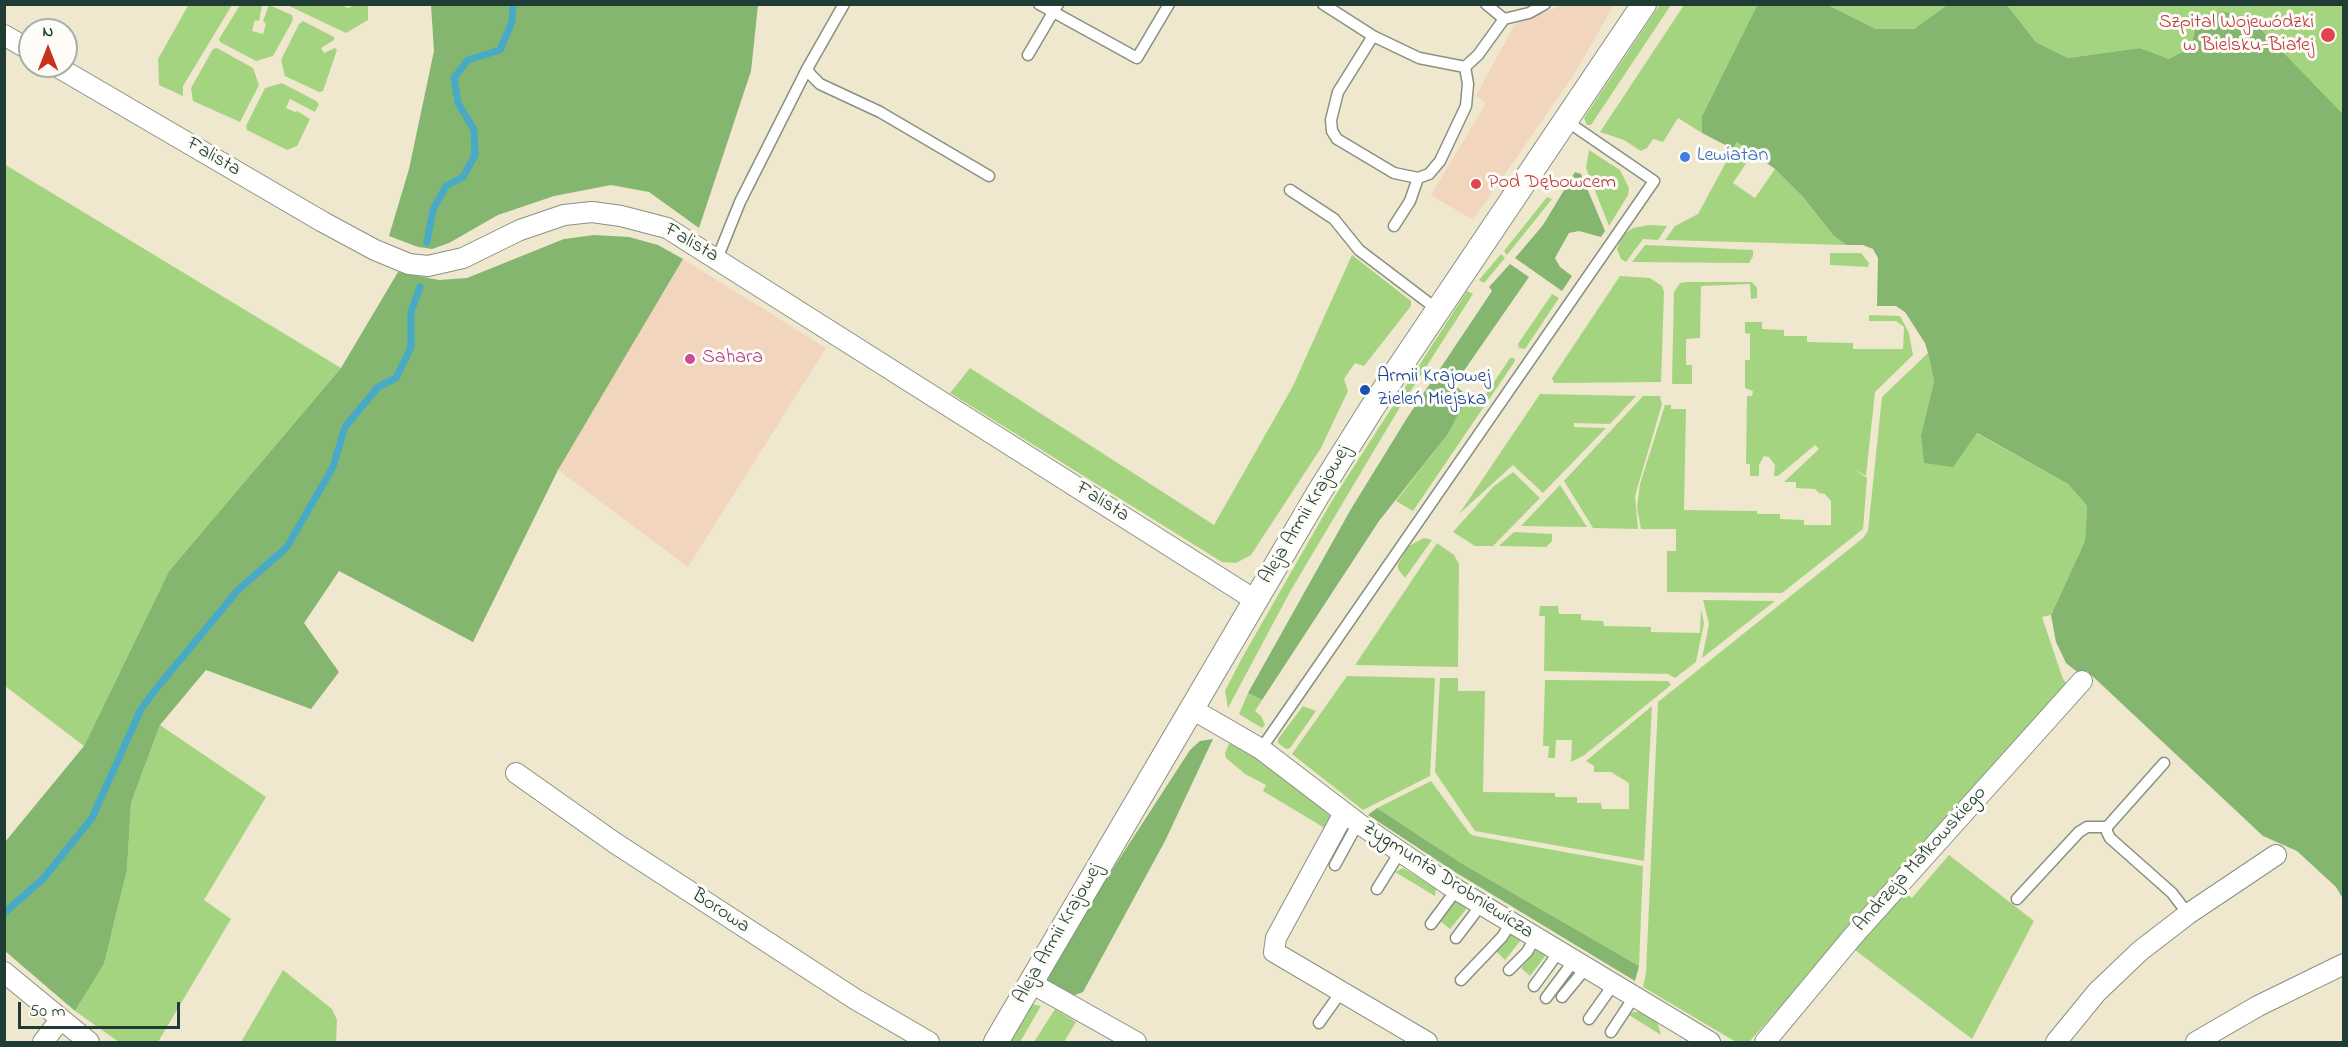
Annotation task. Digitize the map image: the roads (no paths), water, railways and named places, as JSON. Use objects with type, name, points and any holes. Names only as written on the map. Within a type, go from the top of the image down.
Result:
[{"type":"street","name":"Aleja Armii Krajowej","points":[[996,1042],[1324,484],[1644,4]]},
{"type":"street","points":[[4,35],[18,43]]},
{"type":"street","name":"Falista","points":[[77,78],[323,222],[375,250],[410,264],[428,266],[445,264],[463,258],[543,220],[592,212],[644,220],[667,228],[1255,600]]},
{"type":"street","name":"Andrzeja Małkowskiego","points":[[1765,1042],[1854,935],[2082,681]]},
{"type":"street","name":"Zygmunta Drobniewicza","points":[[1192,709],[1261,749],[1351,818],[1457,890],[1634,997],[1685,1036],[1710,1042]]},
{"type":"street","name":"Borowa","points":[[516,773],[615,843],[855,999],[929,1042]]},
{"type":"street","points":[[1351,818],[1276,938],[1273,948],[1278,955],[1416,1040]]},
{"type":"street","points":[[2056,1042],[2115,973],[2188,914],[2276,855]]},
{"type":"street","points":[[2196,1042],[2258,1006],[2343,964]]},
{"type":"street","points":[[4,972],[89,1042]]},
{"type":"street","points":[[1030,983],[1136,1042]]},
{"type":"street","points":[[43,1042],[60,1020]]},
{"type":"lane","points":[[717,259],[740,202],[807,69],[844,4]]},
{"type":"lane","points":[[1039,4],[1055,9],[1137,58],[1169,4]]},
{"type":"lane","points":[[1323,4],[1373,36],[1419,58],[1465,68]]},
{"type":"lane","points":[[1486,4],[1504,19]]},
{"type":"lane","points":[[1465,68],[1478,55],[1504,19],[1528,13],[1545,4]]},
{"type":"lane","points":[[1028,55],[1055,9]]},
{"type":"lane","points":[[1373,36],[1338,92],[1331,120],[1332,131],[1337,139],[1394,173],[1418,178],[1429,174],[1440,161],[1466,106],[1468,84],[1465,68]]},
{"type":"lane","points":[[807,69],[820,84],[880,112],[989,176]]},
{"type":"lane","points":[[1261,749],[1654,181],[1565,120]]},
{"type":"lane","points":[[1394,226],[1410,201],[1418,178]]},
{"type":"lane","points":[[1290,190],[1334,219],[1359,250],[1438,310]]},
{"type":"lane","points":[[2017,899],[2079,832],[2087,827],[2107,827],[2164,763]]},
{"type":"lane","points":[[1335,865],[1351,818]]},
{"type":"lane","points":[[2107,827],[2110,838],[2172,893],[2188,914]]},
{"type":"lane","points":[[1377,889],[1400,852]]},
{"type":"lane","points":[[1431,924],[1457,890]]},
{"type":"lane","points":[[1456,938],[1481,904]]},
{"type":"lane","points":[[1461,980],[1502,937],[1511,923]]},
{"type":"lane","points":[[1509,970],[1527,952],[1535,938]]},
{"type":"lane","points":[[1534,986],[1572,961]]},
{"type":"lane","points":[[1563,997],[1572,961]]},
{"type":"lane","points":[[1546,998],[1572,961]]},
{"type":"lane","points":[[1589,1019],[1613,985]]},
{"type":"lane","points":[[1319,1023],[1341,992]]},
{"type":"lane","points":[[1611,1032],[1634,997]]},
{"type":"waterway","points":[[427,242],[433,210],[446,186],[463,177],[475,155],[474,130],[458,103],[454,78],[468,60],[500,50],[512,22],[513,4]]},
{"type":"waterway","points":[[4,913],[43,879],[92,818],[141,709],[156,689],[238,590],[287,547],[333,467],[345,427],[378,387],[396,378],[411,347],[411,312],[420,287]]},
{"type":"place","name":"Szpital Wojewódzki w Bielsku-Białej","points":[[2328,35]]},
{"type":"place","name":"Lewiatan","points":[[1685,157]]},
{"type":"place","name":"Pod Dębowcem","points":[[1476,184]]},
{"type":"place","name":"Sahara","points":[[690,359]]},
{"type":"place","name":"Armii Krajowej Zieleń Miejska","points":[[1365,390]]}]
